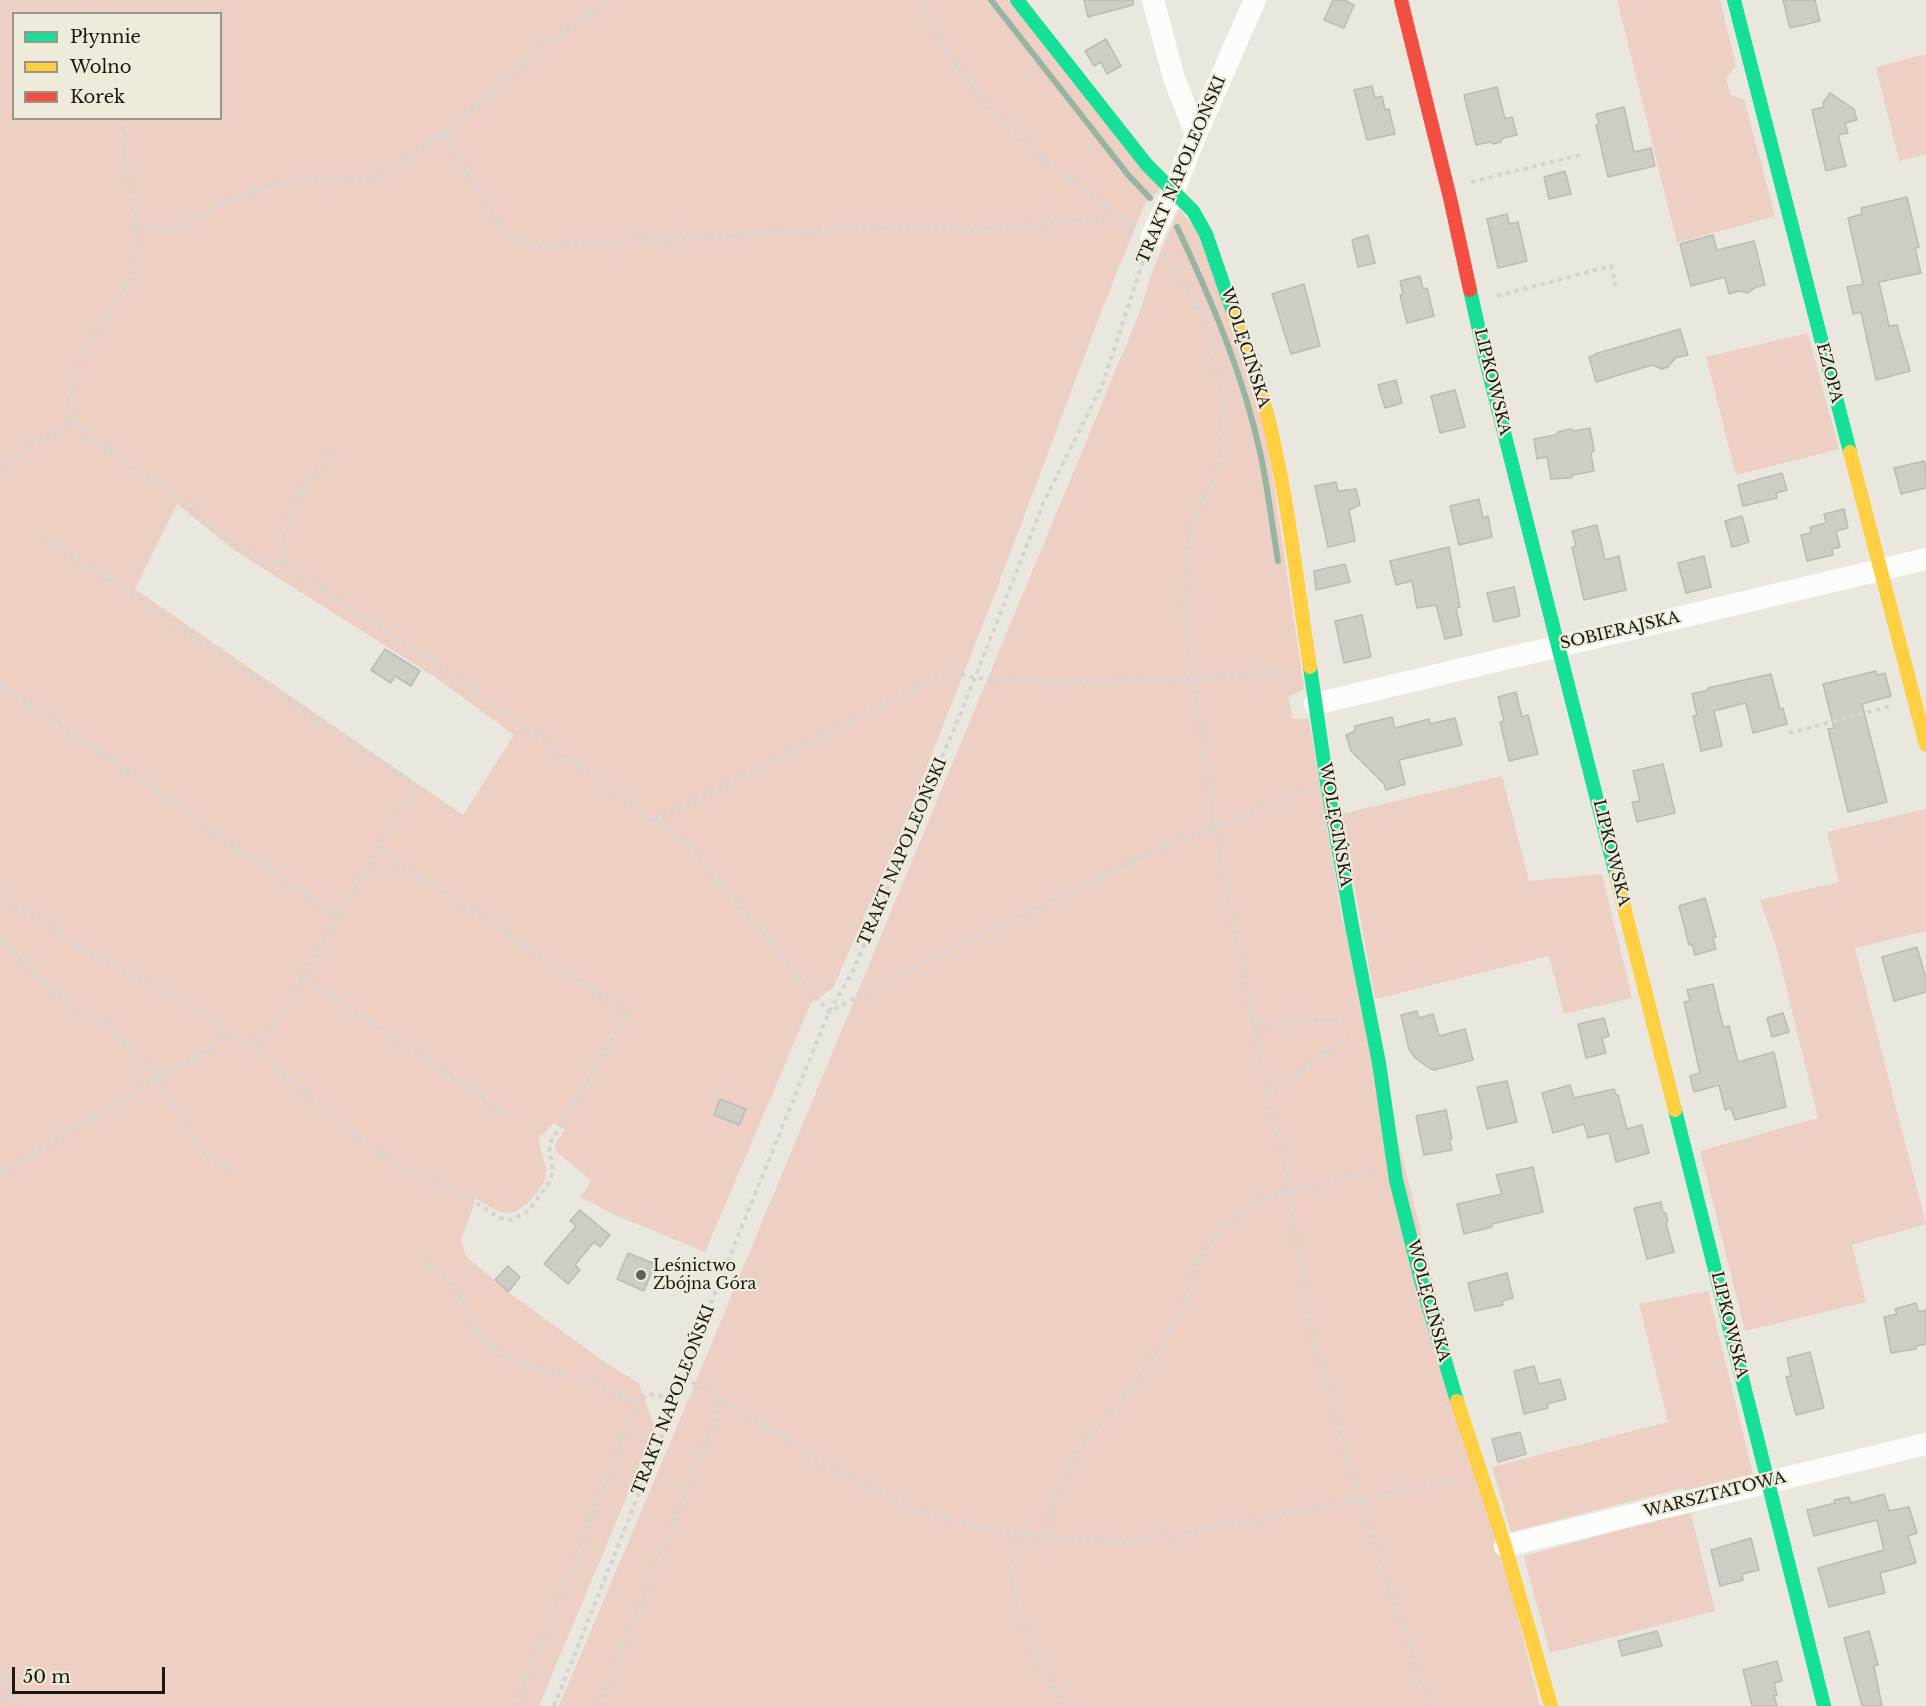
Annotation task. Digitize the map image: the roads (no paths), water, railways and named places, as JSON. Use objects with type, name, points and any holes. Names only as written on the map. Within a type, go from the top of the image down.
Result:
[{"type":"street","name":"WOLĘCIŃSKA","points":[[1017,0],[1147,165],[1193,210],[1206,234],[1261,393],[1282,482],[1327,783],[1379,1063],[1393,1164],[1423,1288],[1446,1368],[1505,1546],[1551,1706]]},
{"type":"street","points":[[1154,0],[1174,78],[1196,134]]},
{"type":"street","name":"TRAKT NAPOLEOŃSKI","points":[[1151,238],[1174,190],[1255,0]]},
{"type":"street","name":"LIPKOWSKA","points":[[1401,0],[1448,188],[1517,487],[1559,645],[1824,1706]]},
{"type":"street","name":"EZOPA","points":[[1734,0],[1926,745]]},
{"type":"street","name":"SOBIERAJSKA","points":[[1315,704],[1926,559]]},
{"type":"street","name":"WARSZTATOWA","points":[[1505,1546],[1926,1444]]},
{"type":"waterway","points":[[991,0],[1129,176],[1150,198]]},
{"type":"waterway","points":[[1177,227],[1214,309],[1245,394],[1263,466],[1278,561]]},
{"type":"place","name":"Leśnictwo Zbójna Góra","points":[[641,1275]]}]
